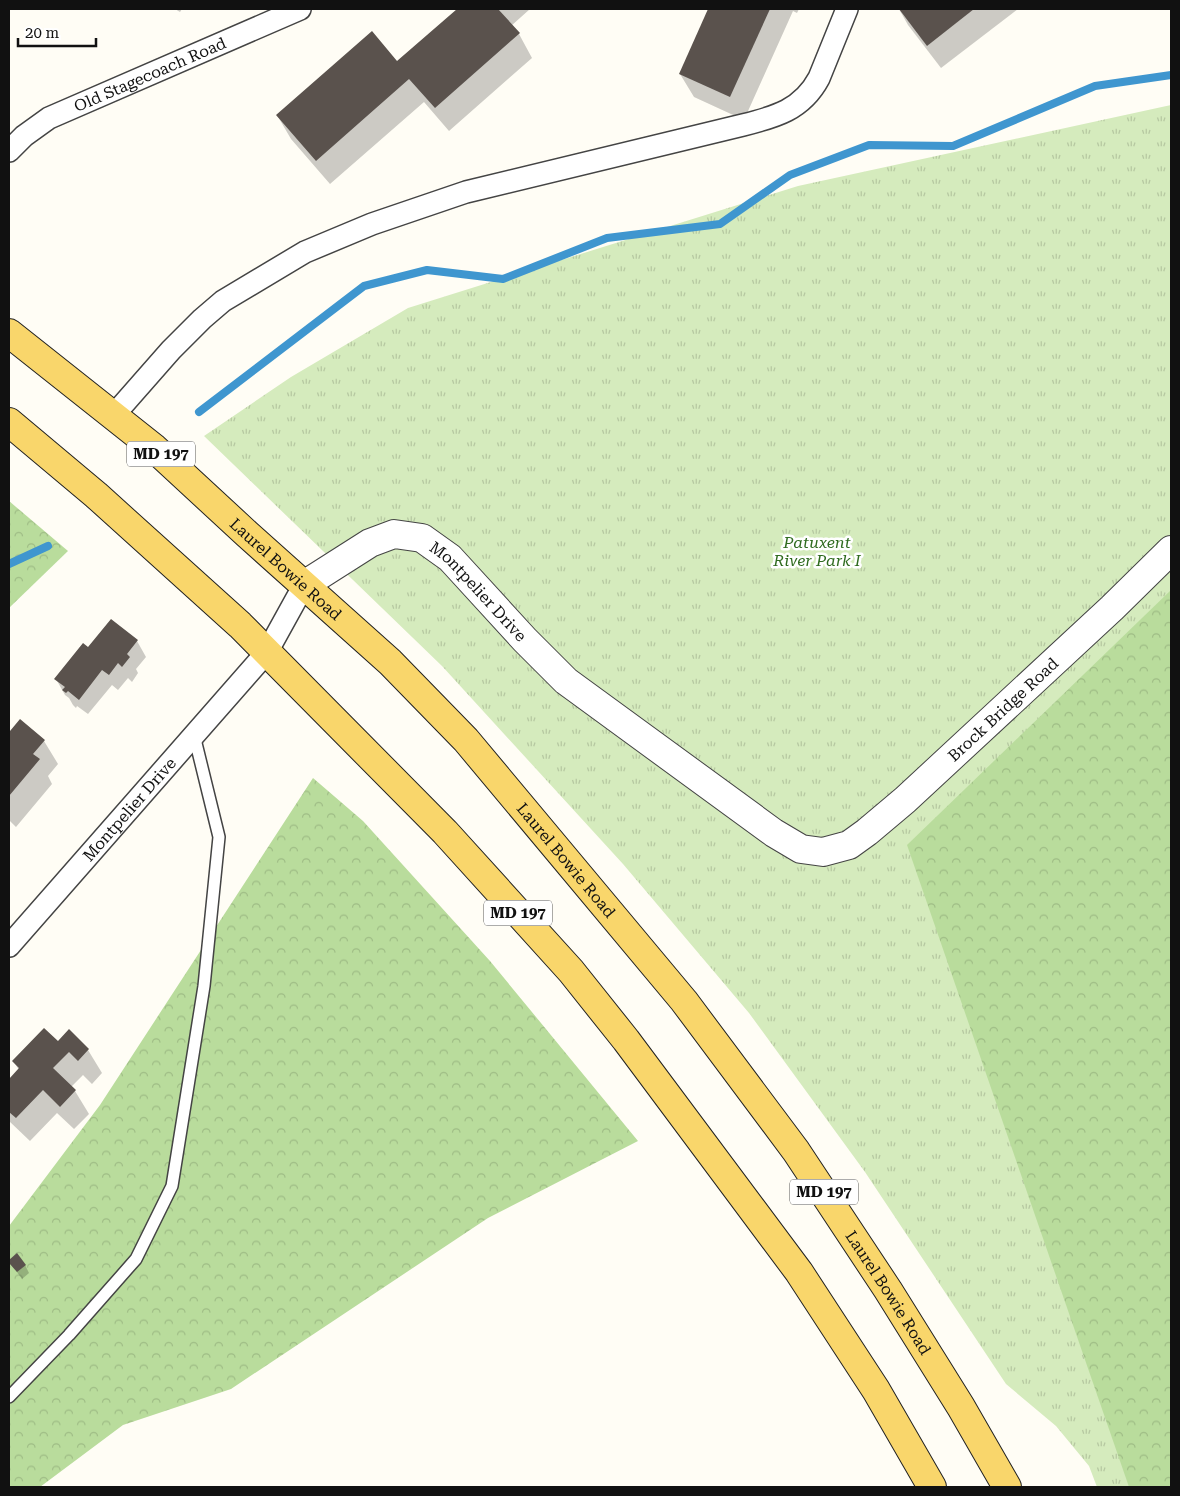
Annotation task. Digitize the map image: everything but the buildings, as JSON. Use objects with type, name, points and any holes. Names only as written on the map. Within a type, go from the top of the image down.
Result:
[{"type":"main road","name":"Laurel Bowie Road","points":[[9,333],[154,448],[390,662],[466,740],[684,1001],[796,1151],[888,1290],[961,1407],[1007,1487]]},
{"type":"main road","name":"MD 197","points":[[9,422],[96,495],[240,625],[445,832],[571,971],[626,1040],[799,1272],[872,1383],[932,1487]]},
{"type":"street","name":"Old Stagecoach Road","points":[[9,151],[24,136],[49,118],[300,9]]},
{"type":"street","points":[[113,416],[171,350],[223,301],[306,252],[372,224],[466,192],[743,125],[762,120],[788,109],[804,100],[814,88],[847,9]]},
{"type":"street","name":"Montpelier Drive","points":[[9,946],[267,652],[304,585],[370,543],[394,534],[422,538],[450,558],[524,640],[566,680],[774,833],[802,849],[823,852]]},
{"type":"street","name":"Brock Bridge Road","points":[[823,852],[849,845],[905,800],[1112,608],[1171,550]]},
{"type":"lane","points":[[9,1397],[69,1335],[136,1260],[172,1186],[204,986],[219,837],[194,735]]},
{"type":"green space","name":"Patuxent River Park I","points":[[1171,105],[1171,1487],[1097,1487],[1089,1466],[1056,1426],[1006,1384],[865,1172],[749,1013],[623,864],[442,666],[204,436],[291,377],[408,308],[798,186]]},
{"type":"green space","points":[[9,501],[68,551],[9,608]]},
{"type":"green space","points":[[1171,590],[1171,1487],[1129,1487],[907,845]]},
{"type":"green space","points":[[313,778],[363,821],[490,961],[638,1141],[488,1218],[231,1389],[123,1425],[40,1487],[9,1487],[9,1226],[100,1105]]},
{"type":"waterway","points":[[199,412],[364,286],[427,270],[503,279],[607,238],[720,224],[790,175],[869,145],[953,146],[1095,86],[1171,75]]},
{"type":"waterway","points":[[9,564],[48,546]]}]
